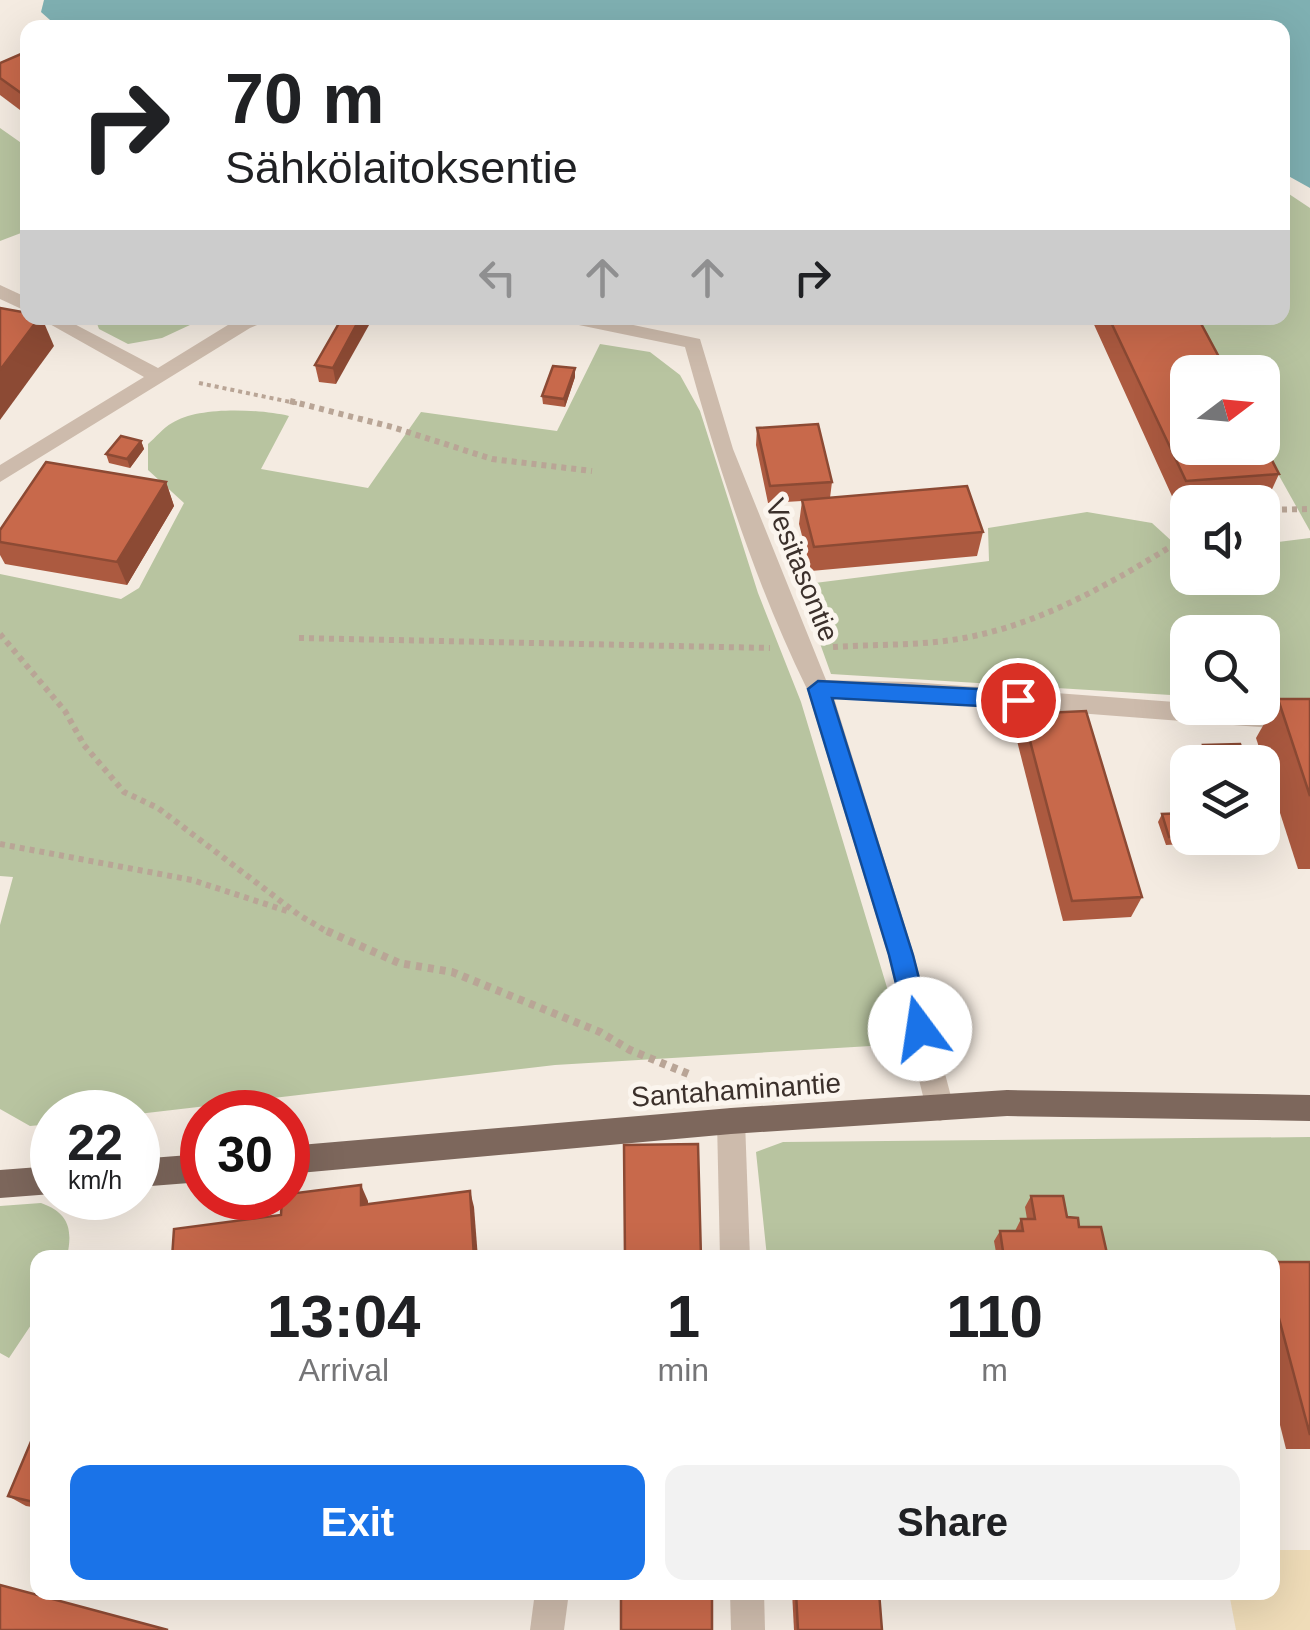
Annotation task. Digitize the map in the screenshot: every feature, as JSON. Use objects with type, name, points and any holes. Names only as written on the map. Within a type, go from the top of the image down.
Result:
[{"type":"main road","name":"Santahaminantie","points":[[310,1158],[730,1121],[1008,1103],[1310,1108]]},
{"type":"main road","points":[[0,1184],[30,1182]]},
{"type":"street","points":[[75,325],[158,376]]},
{"type":"street","points":[[0,474],[241,325]]},
{"type":"street","name":"Vesitasontie","points":[[606,325],[693,344],[722,448],[818,689],[901,955],[940,1108]]},
{"type":"street","points":[[818,689],[911,691],[1310,722]]},
{"type":"street","points":[[730,1121],[735,1250]]},
{"type":"street","points":[[547,1630],[551,1600]]},
{"type":"street","points":[[747,1600],[748,1630]]},
{"type":"path","points":[[158,376],[250,391],[392,427],[492,459],[592,471]]},
{"type":"path","points":[[1280,510],[1310,509]]},
{"type":"path","points":[[299,638],[799,649],[965,638],[1052,610],[1117,580],[1170,547]]},
{"type":"path","points":[[0,634],[66,711],[84,745],[124,792],[158,808],[298,915]]},
{"type":"path","points":[[0,844],[192,880],[298,915],[384,956],[452,972],[600,1032],[630,1050],[691,1075]]},
{"type":"green space","points":[[0,128],[20,142],[20,233],[0,241]]},
{"type":"green space","points":[[1290,195],[1310,208],[1310,531],[1273,465],[1280,465],[1280,355],[1210,355],[1193,325],[1290,325]]},
{"type":"green space","points":[[98,325],[190,325],[162,338],[128,344]]},
{"type":"green space","points":[[600,344],[650,352],[680,375],[700,411],[758,593],[801,702],[904,1044],[555,1065],[310,1094],[310,1090],[180,1090],[180,1109],[160,1111],[160,1090],[30,1090],[30,1126],[0,1109],[0,925],[13,877],[0,876],[0,574],[121,599],[139,588],[184,503],[148,470],[148,444],[169,425],[197,414],[229,411],[289,416],[261,469],[368,488],[421,412],[557,431]]},
{"type":"green space","points":[[1087,512],[1152,523],[1170,539],[1170,595],[1280,595],[1280,542],[1310,538],[1310,704],[1280,702],[1280,615],[1170,615],[1170,695],[831,674],[799,585],[989,561],[988,528]]},
{"type":"green space","points":[[1310,1137],[1310,1280],[1280,1281],[1280,1250],[766,1250],[756,1152],[783,1142]]},
{"type":"green space","points":[[30,1204],[30,1220],[65,1220],[69,1230],[68,1250],[30,1250],[30,1326],[9,1358],[0,1353],[0,1206]]},
{"type":"sand","points":[[1280,1550],[1310,1550],[1310,1630],[1236,1630],[1230,1600],[1280,1600]]},
{"type":"water","points":[[44,0],[1310,0],[1310,188],[1290,177],[1290,20],[50,20],[41,12]]},
{"type":"building","points":[[20,54],[20,92],[0,78],[0,63]]},
{"type":"building","points":[[0,308],[20,312],[20,325],[34,325],[0,370]]},
{"type":"building","points":[[338,325],[356,325],[333,368],[315,365]]},
{"type":"building","points":[[1112,325],[1202,325],[1218,355],[1170,355],[1170,447]]},
{"type":"building","points":[[553,366],[575,368],[564,399],[542,396]]},
{"type":"building","points":[[818,424],[832,482],[770,486],[757,428]]},
{"type":"building","points":[[121,436],[141,441],[127,459],[106,454]]},
{"type":"building","points":[[46,462],[166,482],[117,562],[0,542],[0,530]]},
{"type":"building","points":[[1178,465],[1274,465],[1279,474],[1186,481]]},
{"type":"building","points":[[967,486],[983,532],[814,547],[802,500]]},
{"type":"building","points":[[1280,699],[1310,699],[1310,796],[1280,705]]},
{"type":"building","points":[[1086,711],[1142,897],[1072,901],[1023,714]]},
{"type":"building","points":[[1162,814],[1170,814],[1170,837],[1169,837]]},
{"type":"building","points":[[698,1144],[701,1250],[625,1250],[624,1145]]},
{"type":"building","points":[[361,1185],[361,1205],[470,1191],[474,1250],[173,1250],[174,1229],[243,1220],[310,1220],[310,1191]]},
{"type":"building","points":[[1031,1196],[1063,1196],[1067,1217],[1078,1218],[1079,1227],[1101,1227],[1106,1250],[1003,1250],[1000,1231],[1023,1231],[1021,1219],[1035,1219]]},
{"type":"building","points":[[1280,1262],[1310,1262],[1310,1435],[1280,1322]]},
{"type":"building","points":[[30,1444],[30,1501],[8,1496]]},
{"type":"building","points":[[0,1585],[30,1593],[30,1600],[56,1600],[168,1630],[0,1630]]},
{"type":"building","points":[[621,1600],[712,1600],[712,1630],[621,1630]]},
{"type":"building","points":[[796,1600],[880,1600],[882,1630],[798,1630]]},
{"type":"route","points":[[920,1029],[901,955],[818,689],[911,691],[1018,700]]}]
